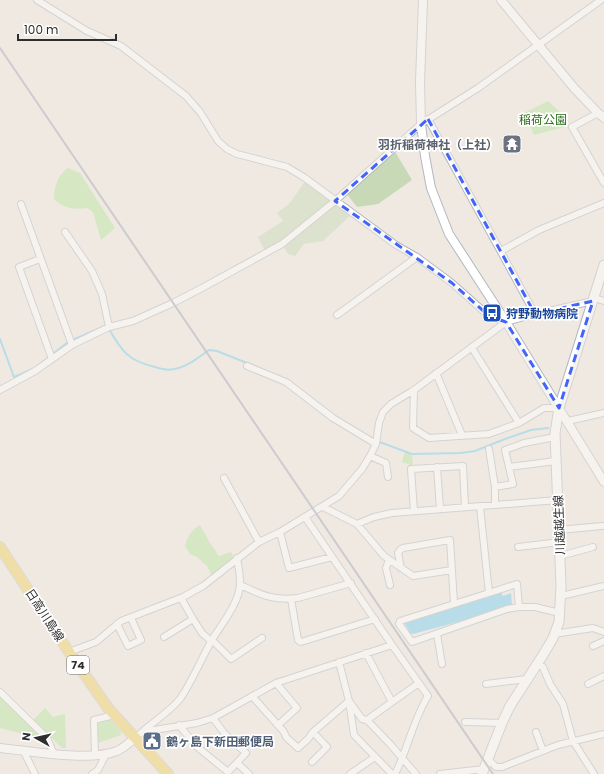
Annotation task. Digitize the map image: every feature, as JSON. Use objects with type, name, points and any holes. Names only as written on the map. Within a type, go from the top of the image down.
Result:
[{"type":"main road","name":"川越越生線","points":[[483,771],[502,722],[510,706],[538,664],[554,634],[560,613],[560,542],[555,438],[559,408],[604,265]]},
{"type":"main road","name":"日高川島線","points":[[0,547],[69,652],[114,715],[138,735],[168,774]]},
{"type":"street","points":[[37,0],[87,30],[121,46],[186,96],[200,112],[218,141],[227,149],[237,154],[287,167],[305,178],[396,245],[417,257],[452,283],[488,316],[506,322]]},
{"type":"street","points":[[423,0],[420,82],[421,124],[425,156],[432,188],[449,234],[568,421],[604,482]]},
{"type":"street","points":[[501,0],[538,45],[601,116],[572,127],[604,183]]},
{"type":"street","points":[[0,390],[35,371],[72,345],[109,327],[133,321],[173,303],[282,244],[335,201],[421,124],[478,88],[601,0]]},
{"type":"street","points":[[428,119],[534,314]]},
{"type":"street","points":[[500,251],[539,230],[604,203]]},
{"type":"street","points":[[21,204],[72,345]]},
{"type":"street","points":[[65,232],[92,271],[102,294],[109,327]]},
{"type":"street","points":[[337,315],[417,257]]},
{"type":"street","points":[[40,259],[19,266],[52,359]]},
{"type":"street","points":[[69,652],[96,642],[117,624],[181,598],[203,586],[259,542],[280,532],[339,496],[362,469],[370,456],[376,444],[379,423],[383,412],[391,404],[414,390],[506,322],[593,300],[604,301]]},
{"type":"street","points":[[472,348],[519,423]]},
{"type":"street","points":[[247,366],[286,382],[333,418],[376,444]]},
{"type":"street","points":[[436,373],[462,435]]},
{"type":"street","points":[[414,390],[413,428],[429,438],[489,434],[519,423],[544,408],[559,408]]},
{"type":"street","points":[[568,421],[604,413]]},
{"type":"street","points":[[495,487],[513,484],[505,450],[524,444],[555,438]]},
{"type":"street","points":[[489,449],[495,487],[495,504]]},
{"type":"street","points":[[370,456],[386,463],[388,477]]},
{"type":"street","points":[[509,466],[556,460]]},
{"type":"street","points":[[414,511],[411,469],[463,466],[465,507]]},
{"type":"street","points":[[437,467],[440,509]]},
{"type":"street","points":[[224,478],[259,542]]},
{"type":"street","points":[[357,524],[374,517],[414,511],[558,500]]},
{"type":"street","points":[[323,507],[357,524],[384,556],[413,576],[452,570]]},
{"type":"street","points":[[480,507],[489,593]]},
{"type":"street","points":[[305,517],[428,696],[416,719],[402,760],[395,774]]},
{"type":"street","points":[[559,530],[602,526]]},
{"type":"street","points":[[280,532],[289,568],[332,557]]},
{"type":"street","points":[[401,568],[398,553],[403,548],[450,540],[454,603]]},
{"type":"street","points":[[518,547],[560,542]]},
{"type":"street","points":[[560,556],[593,547]]},
{"type":"street","points":[[0,748],[73,755],[106,754],[124,747],[168,711],[179,699],[199,666],[211,641],[238,595],[240,585],[238,558]]},
{"type":"street","points":[[389,560],[386,568],[390,585]]},
{"type":"street","points":[[240,585],[268,598],[291,599],[351,583]]},
{"type":"street","points":[[519,607],[517,584],[400,621],[399,624],[412,642],[507,609],[536,607],[560,613]]},
{"type":"street","points":[[561,596],[604,586]]},
{"type":"street","points":[[181,598],[202,632],[211,641],[216,643],[231,660],[262,638]]},
{"type":"street","points":[[291,599],[298,640],[300,642],[375,619]]},
{"type":"street","points":[[117,624],[128,646],[141,640],[131,618]]},
{"type":"street","points":[[164,637],[193,619]]},
{"type":"street","points":[[554,634],[593,628],[604,632]]},
{"type":"street","points":[[437,634],[442,664]]},
{"type":"street","points":[[593,646],[604,641]]},
{"type":"street","points":[[138,735],[179,725],[197,723],[213,718],[276,684],[392,645]]},
{"type":"street","points":[[366,653],[392,702]]},
{"type":"street","points":[[338,662],[349,700],[354,735],[392,774]]},
{"type":"street","points":[[538,664],[543,667],[550,684],[563,704],[573,741],[594,774]]},
{"type":"street","points":[[588,684],[604,676]]},
{"type":"street","points":[[486,684],[527,679]]},
{"type":"street","points":[[366,720],[419,683]]},
{"type":"street","points":[[276,684],[297,708],[278,725]]},
{"type":"street","points":[[0,692],[47,738],[54,754]]},
{"type":"street","points":[[252,696],[284,732],[286,737],[298,748],[313,732],[349,700]]},
{"type":"street","points":[[349,700],[362,719],[366,720],[390,744],[402,760],[416,774]]},
{"type":"street","points":[[95,754],[94,720],[114,715]]},
{"type":"street","points":[[179,725],[196,746],[228,772],[246,753],[224,733],[213,718]]},
{"type":"street","points":[[465,722],[502,722]]},
{"type":"street","points":[[312,762],[327,747],[313,732]]},
{"type":"street","points":[[536,732],[543,751]]},
{"type":"street","points":[[488,759],[496,767],[502,767],[573,741],[604,734]]},
{"type":"street","points":[[23,750],[35,774]]},
{"type":"street","points":[[92,774],[99,772],[106,754]]},
{"type":"street","points":[[350,774],[375,757]]},
{"type":"street","points":[[237,763],[249,774]]},
{"type":"street","points":[[502,767],[505,774]]},
{"type":"street","points":[[440,774],[483,771]]},
{"type":"highlighted area","points":[[428,119],[535,314],[593,301],[559,408],[506,322],[489,316],[452,283],[335,201]]},
{"type":"green space","name":"稲荷公園","points":[[548,101],[562,114],[568,126],[534,135],[524,113]]},
{"type":"green space","points":[[394,150],[412,180],[378,204],[357,207],[346,193]]},
{"type":"green space","points":[[68,168],[80,173],[115,228],[101,240],[93,212],[87,208],[78,209],[65,206],[54,199],[57,181]]},
{"type":"green space","points":[[306,180],[351,215],[323,241],[304,244],[295,256],[288,254],[281,243],[265,251],[258,237],[283,221],[277,213],[289,204]]},
{"type":"green space","points":[[405,452],[412,455],[413,467],[409,467],[409,464],[402,462]]},
{"type":"green space","points":[[200,525],[219,556],[231,552],[233,557],[224,567],[212,576],[207,566],[197,557],[190,554],[185,546],[190,534]]},
{"type":"green space","points":[[1,697],[43,739],[0,728]]},
{"type":"green space","points":[[45,708],[53,717],[65,714],[66,748],[62,748],[33,720]]},
{"type":"green space","points":[[110,719],[121,732],[121,735],[98,743],[97,724]]},
{"type":"water","points":[[501,592],[503,596],[511,593],[512,605],[505,606],[487,614],[413,634],[410,633],[405,624],[405,623]]},
{"type":"waterway","points":[[0,339],[14,377],[35,368],[68,342],[107,325]]},
{"type":"waterway","points":[[109,329],[122,350],[132,358],[146,365],[164,370],[179,368],[192,362],[209,350],[217,351],[257,367]]},
{"type":"waterway","points":[[287,379],[296,386]]},
{"type":"waterway","points":[[377,441],[412,454],[461,453],[475,451],[531,430],[548,428]]},
{"type":"railway","points":[[0,48],[493,774]]},
{"type":"place","name":"羽折稲荷神社（上社）","points":[[512,144]]},
{"type":"place","name":"狩野動物病院","points":[[492,313]]},
{"type":"place","name":"鶴ヶ島下新田郵便局","points":[[152,741]]}]
